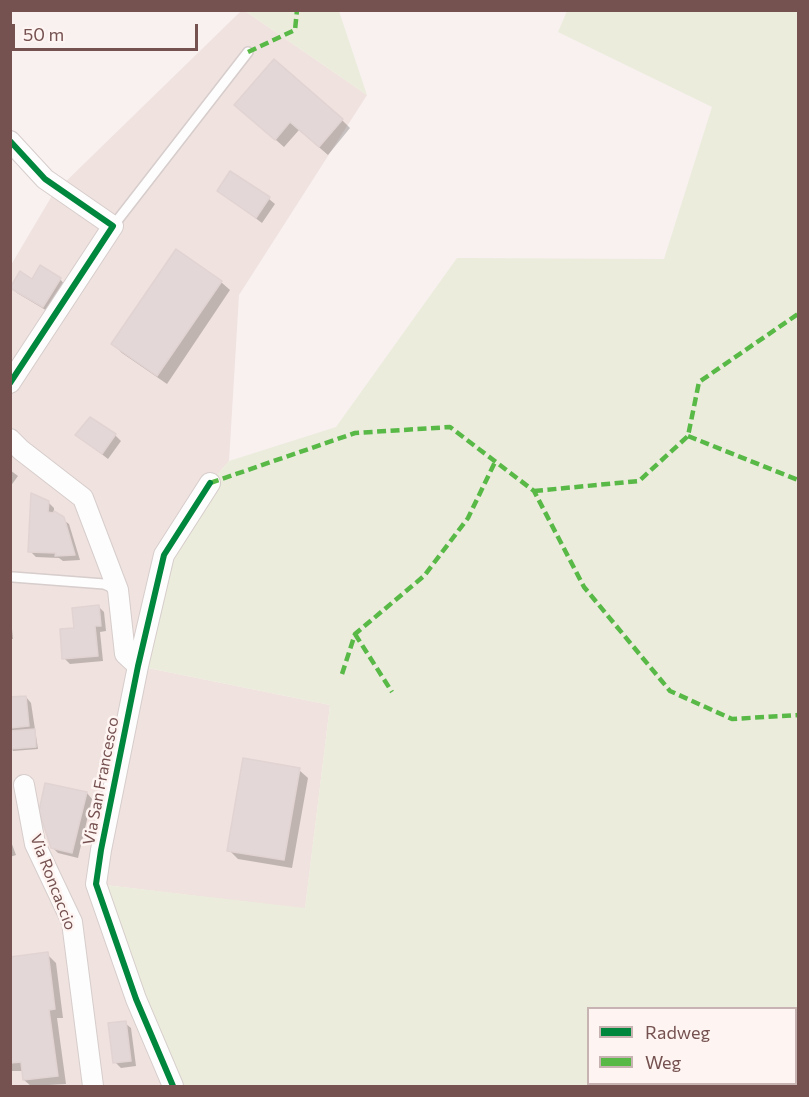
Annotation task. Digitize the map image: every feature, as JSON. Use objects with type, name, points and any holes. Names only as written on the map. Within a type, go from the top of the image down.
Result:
[{"type":"street","points":[[10,141],[45,179],[113,226],[10,383]]},
{"type":"street","points":[[10,439],[83,498],[118,590],[125,654],[138,666]]},
{"type":"street","name":"Via San Francesco","points":[[173,1086],[136,999],[96,884],[138,666],[164,555],[210,483]]},
{"type":"street","name":"Via Roncaccio","points":[[24,784],[35,844],[72,922],[93,1086]]},
{"type":"lane","points":[[113,226],[248,52]]},
{"type":"lane","points":[[13,577],[104,584],[118,590]]},
{"type":"shaded area","points":[[241,11],[245,11],[367,95],[239,295],[229,461],[210,483],[138,666],[330,705],[305,909],[97,884],[173,1086],[11,1086],[11,265],[53,194]]},
{"type":"green space","points":[[245,11],[339,11],[367,95]]},
{"type":"green space","points":[[567,11],[798,11],[798,1086],[173,1086],[96,884],[305,908],[330,705],[138,666],[164,555],[210,483],[229,461],[336,427],[457,258],[664,259],[712,107],[558,32]]},
{"type":"building","points":[[274,59],[343,119],[319,147],[290,122],[275,140],[234,105]]},
{"type":"building","points":[[230,171],[270,197],[256,218],[217,191]]},
{"type":"building","points":[[176,249],[222,281],[157,376],[111,344]]},
{"type":"building","points":[[40,265],[61,278],[43,307],[10,288],[20,271],[32,279]]},
{"type":"building","points":[[90,417],[116,434],[102,454],[75,435]]},
{"type":"building","points":[[31,493],[49,501],[48,512],[53,513],[54,511],[64,517],[75,555],[55,556],[56,553],[28,552]]},
{"type":"building","points":[[99,605],[101,626],[95,626],[98,656],[62,659],[60,629],[74,628],[72,608]]},
{"type":"building","points":[[26,696],[29,726],[10,728],[10,697]]},
{"type":"building","points":[[35,729],[36,747],[10,749],[10,731]]},
{"type":"building","points":[[243,758],[300,768],[284,860],[227,851]]},
{"type":"building","points":[[45,783],[87,792],[72,853],[51,848],[39,811]]},
{"type":"building","points":[[48,952],[55,1009],[49,1010],[58,1076],[23,1080],[21,1062],[10,1063],[10,957]]},
{"type":"building","points":[[126,1021],[131,1061],[113,1063],[108,1023]]},
{"type":"marked path","points":[[248,52],[295,30],[297,10]]},
{"type":"marked path","points":[[534,491],[639,481],[688,436],[699,382],[798,314]]},
{"type":"marked path","points":[[210,483],[355,433],[450,427],[534,491],[584,587],[670,691],[732,719],[798,715]]},
{"type":"marked path","points":[[688,436],[798,480]]},
{"type":"marked path","points":[[342,674],[355,634],[424,576],[468,518],[496,460]]},
{"type":"marked path","points":[[355,634],[392,692]]},
{"type":"cycle path","points":[[10,141],[45,179],[113,226],[10,383]]},
{"type":"cycle path","points":[[173,1086],[136,999],[96,884],[138,666],[164,555],[210,483]]}]
